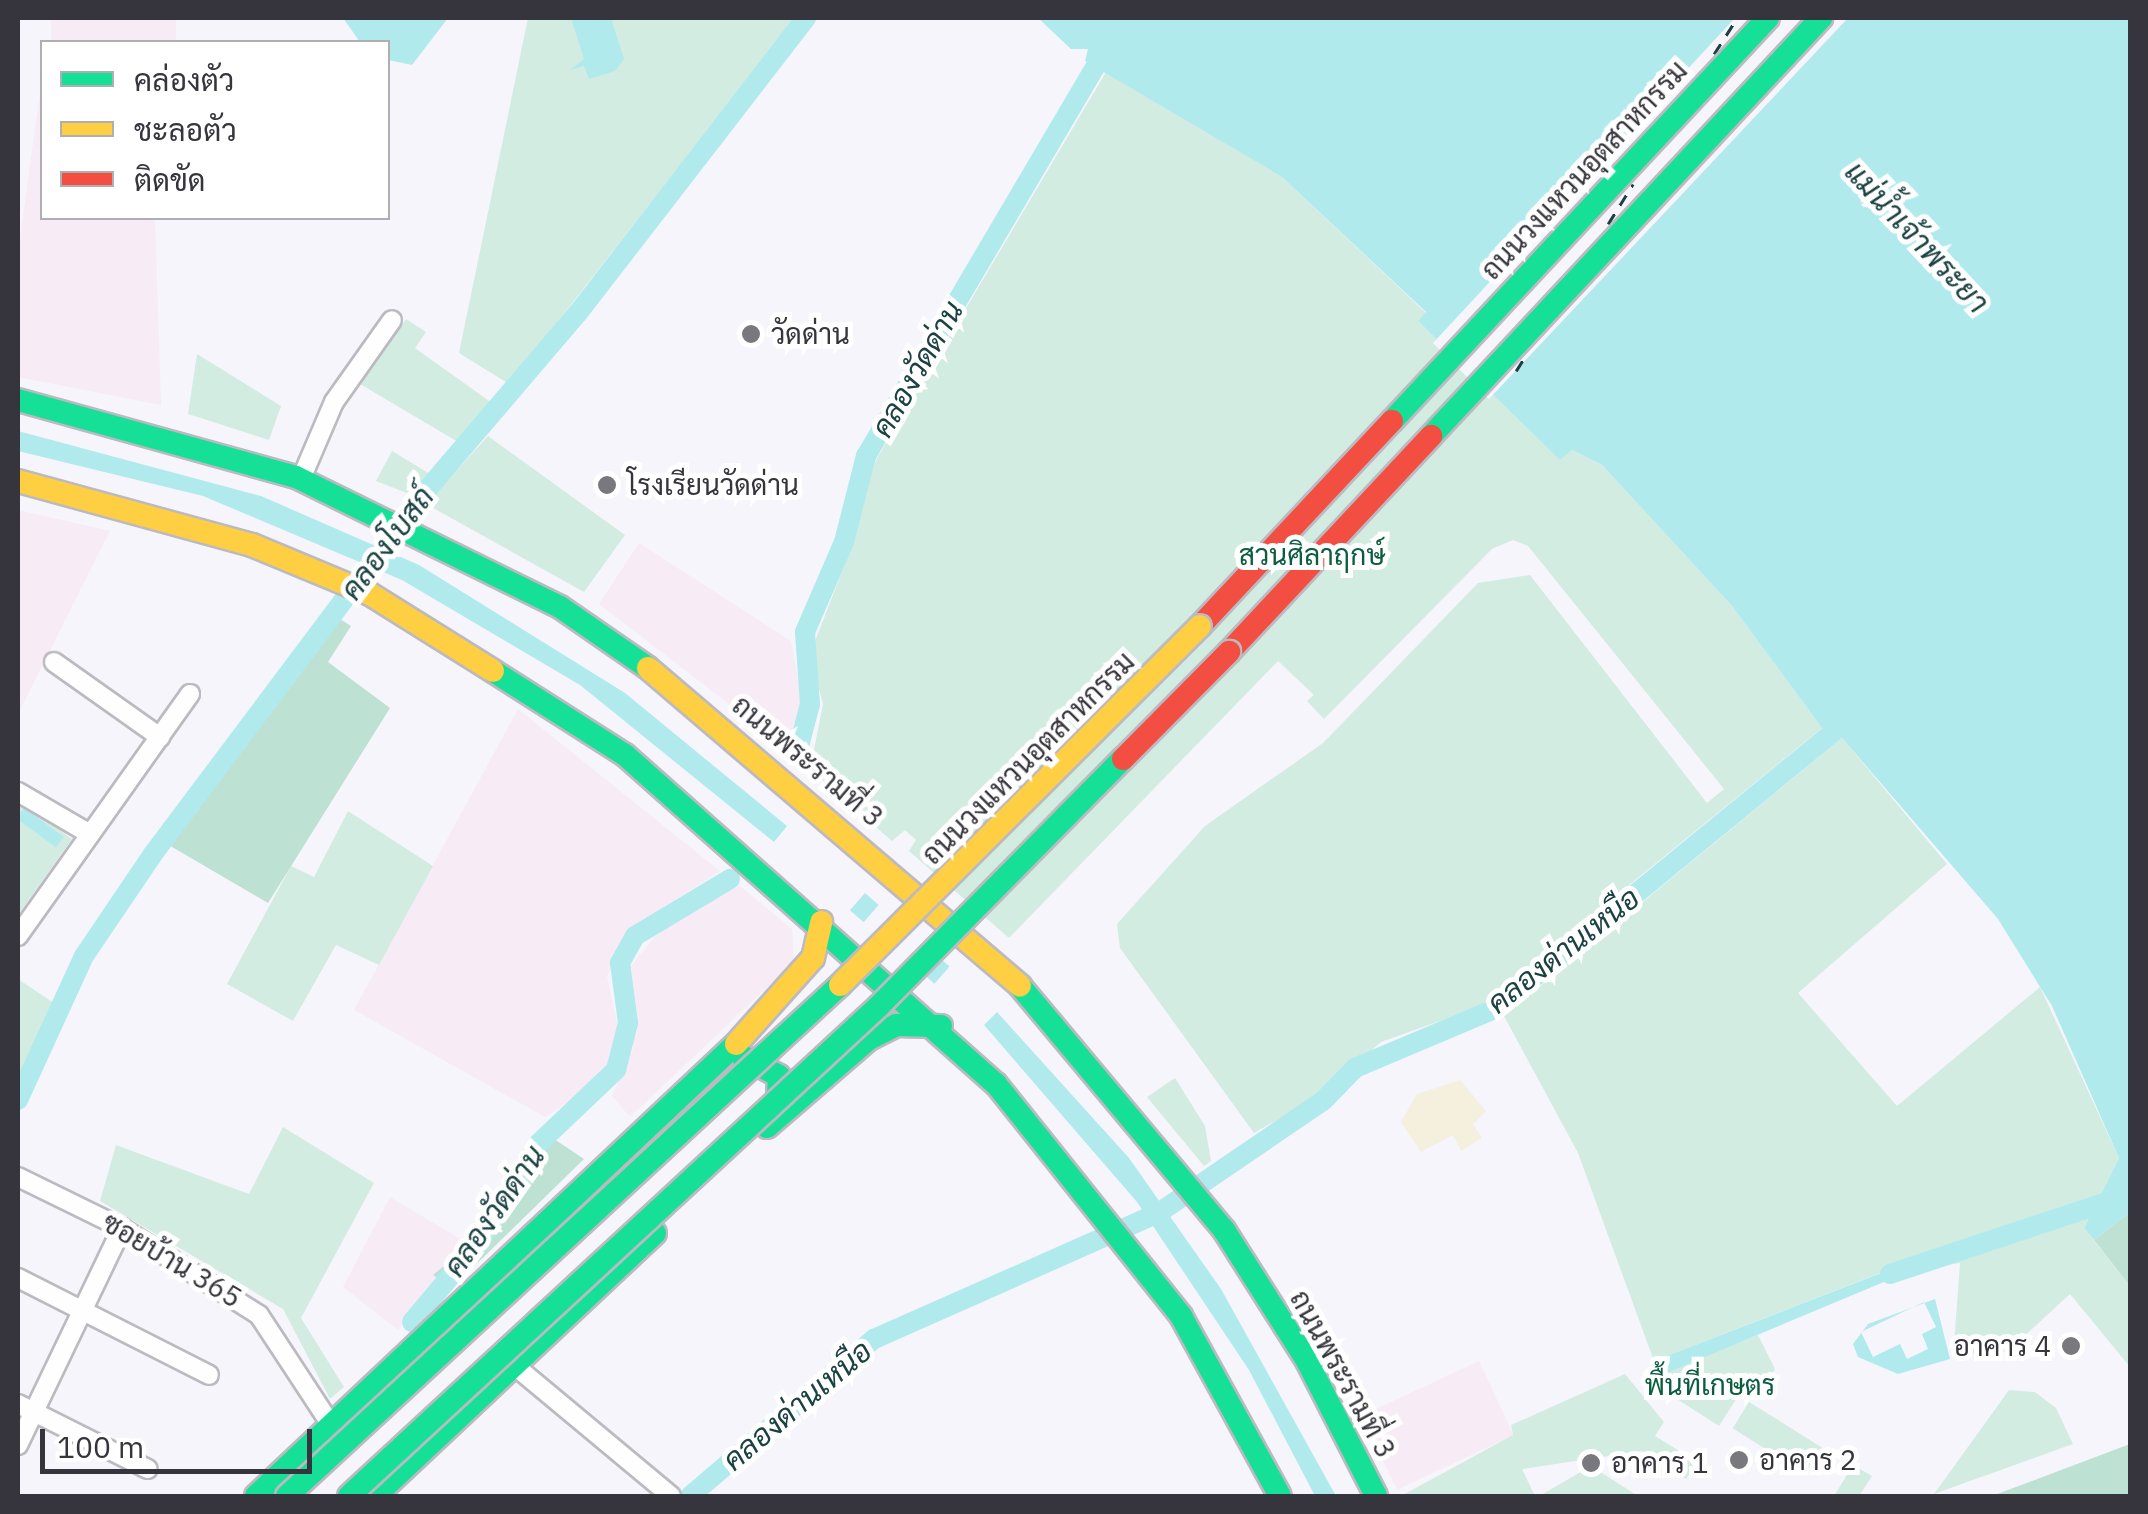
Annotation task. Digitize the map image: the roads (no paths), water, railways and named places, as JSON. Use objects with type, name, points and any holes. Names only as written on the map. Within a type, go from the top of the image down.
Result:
[{"type":"main road","name":"ถนนวงแหวนอุตสาหกรรม","points":[[287,1496],[1018,815],[1768,18]]},
{"type":"main road","points":[[349,1496],[1035,851],[1821,18]]},
{"type":"main road","name":"ถนนพระรามที่ 3","points":[[18,400],[300,479],[415,531],[577,618],[884,862],[1034,998],[1186,1179],[1306,1359],[1376,1496]]},
{"type":"main road","points":[[18,481],[179,522],[335,578],[370,594],[626,755],[941,1026],[1110,1220],[1222,1381],[1280,1496]]},
{"type":"main road","points":[[256,1496],[796,984],[821,922]]},
{"type":"main road","points":[[375,1496],[774,1120],[869,1039],[896,1025],[941,1026]]},
{"type":"main road","points":[[714,1065],[740,1056],[779,1076],[774,1120]]},
{"type":"street","points":[[300,479],[334,402],[392,320]]},
{"type":"street","points":[[54,662],[160,737]]},
{"type":"street","points":[[18,936],[190,694]]},
{"type":"street","points":[[18,792],[90,834]]},
{"type":"street","name":"ซอยบ้าน 365","points":[[18,1178],[122,1228],[259,1315],[332,1426]]},
{"type":"street","points":[[18,1444],[25,1408],[82,1310],[122,1228]]},
{"type":"street","points":[[18,1278],[209,1374]]},
{"type":"street","points":[[514,1366],[671,1496]]},
{"type":"street","points":[[25,1408],[148,1469]]},
{"type":"water","points":[[343,18],[448,18],[412,65],[390,60],[390,40],[359,40]]},
{"type":"water","points":[[571,18],[611,18],[624,59],[615,71],[589,79],[584,66],[570,70],[584,59]]},
{"type":"water","name":"แม่น้ำเจ้าพระยา","points":[[1038,18],[2130,18],[2130,1212],[2094,1240],[2084,1228],[2119,1158],[2052,1006],[1998,919],[1842,738],[1822,728],[1732,606],[1602,465],[1572,450],[1560,460],[1418,321],[1426,312],[1282,177],[1085,61],[1088,49],[1071,49]]},
{"type":"water","points":[[18,431],[261,496],[419,565],[625,693],[787,826],[774,842],[580,685],[402,580],[203,496],[18,451]]},
{"type":"water","points":[[24,808],[64,837],[56,847],[18,820]]},
{"type":"water","points":[[865,893],[950,966],[934,984],[850,910]]},
{"type":"water","points":[[997,1012],[1129,1158],[1221,1289],[1336,1496],[1315,1496],[1249,1370],[1137,1202],[984,1025]]},
{"type":"water","points":[[1912,1261],[1915,1269],[1664,1374],[1654,1361]]},
{"type":"water","points":[[1935,1299],[1950,1359],[1898,1374],[1858,1357],[1853,1344],[1861,1333],[1873,1357],[1900,1344],[1907,1359],[1928,1349],[1922,1334],[1936,1327],[1924,1303]]},
{"type":"water","points":[[1913,1307],[1863,1331],[1868,1324]]},
{"type":"waterway","name":"คลองโบสถ์","points":[[18,1100],[84,956],[153,854],[425,492],[578,313],[806,18]]},
{"type":"waterway","name":"คลองวัดด่าน","points":[[798,750],[810,704],[805,632],[844,542],[866,456],[1124,18]]},
{"type":"waterway","name":"คลองด่านเหนือ","points":[[690,1496],[874,1339],[1160,1212],[1323,1101],[1355,1068],[1495,1009],[1852,717]]},
{"type":"waterway","name":"คลองวัดด่าน","points":[[412,1322],[480,1241],[539,1143],[616,1070],[628,1023],[620,963],[635,936],[730,879]]},
{"type":"waterway","points":[[1890,1274],[2130,1194]]},
{"type":"place","name":"วัดด่าน","points":[[751,334]]},
{"type":"place","name":"โรงเรียนวัดด่าน","points":[[607,485]]},
{"type":"place","name":"อาคาร 4","points":[[2071,1346]]},
{"type":"place","name":"อาคาร 2","points":[[1739,1460]]},
{"type":"place","name":"อาคาร 1","points":[[1591,1463]]},
{"type":"park label","name":"สวนศิลาฤกษ์","points":[[1312,555]]},
{"type":"park label","name":"พื้นที่เกษตร","points":[[1710,1385]]}]
